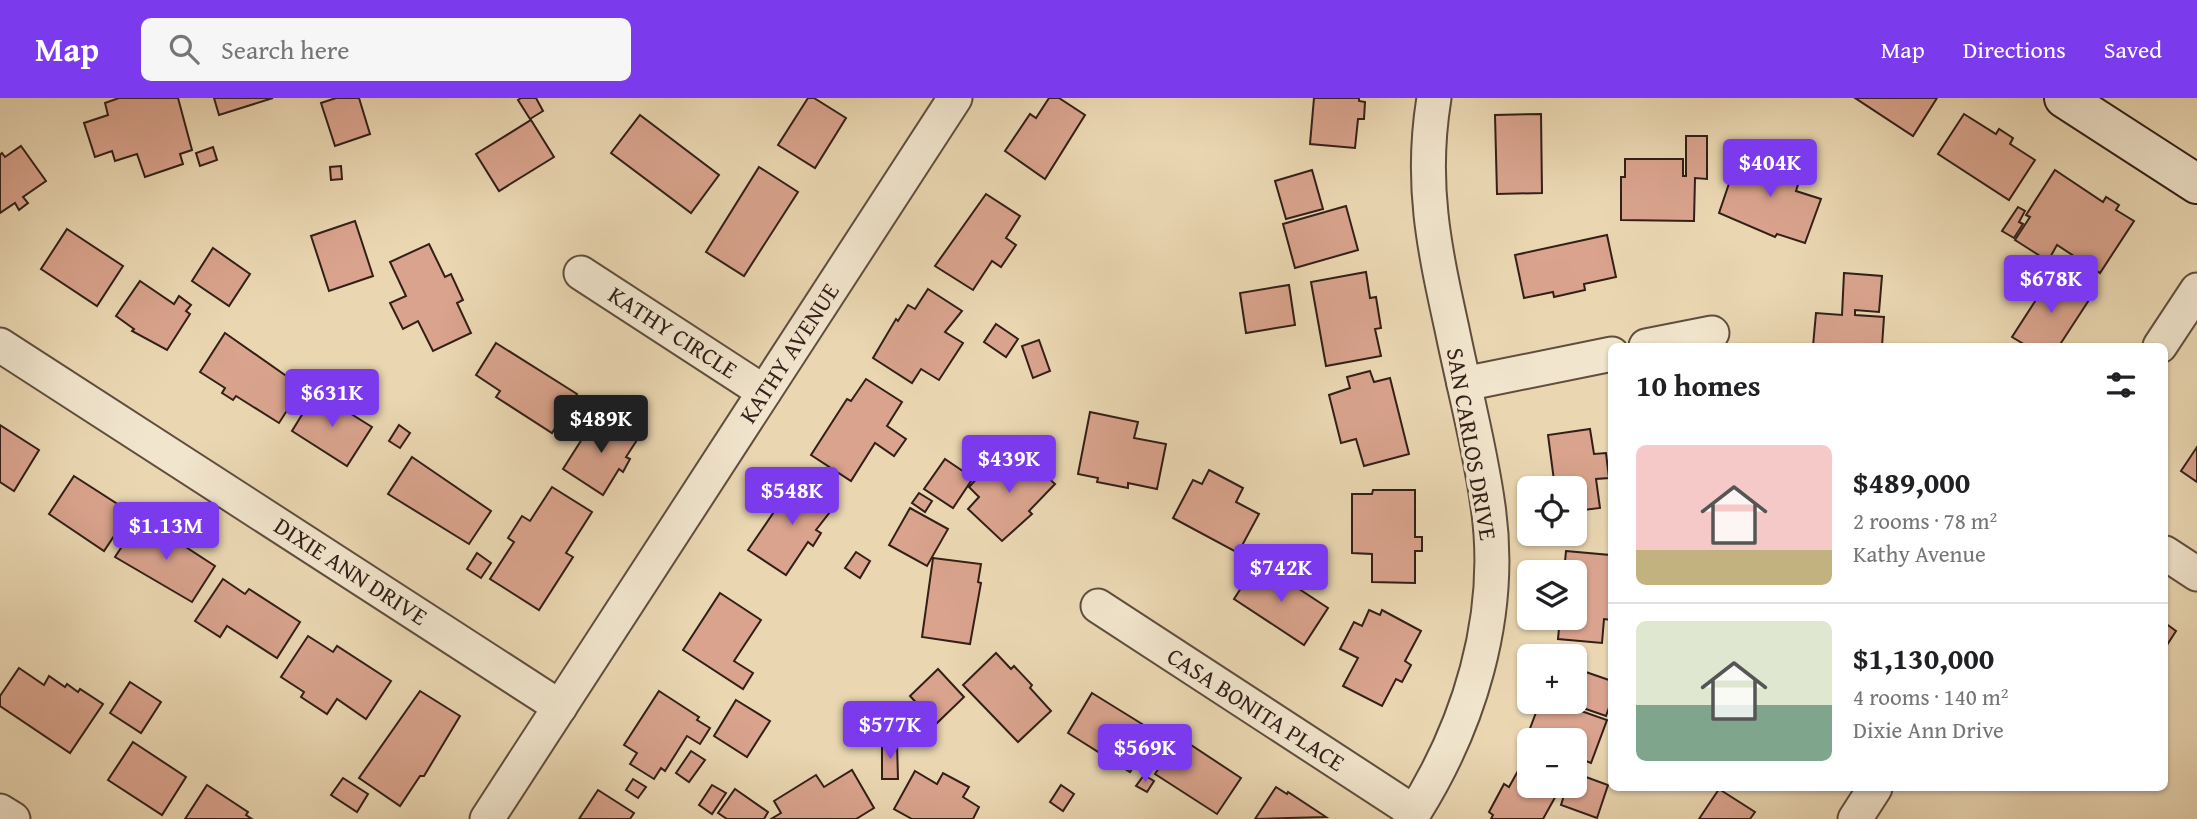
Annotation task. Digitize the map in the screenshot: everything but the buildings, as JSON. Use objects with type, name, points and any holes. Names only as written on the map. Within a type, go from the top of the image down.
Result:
[{"type":"street","name":"KATHY AVENUE","points":[[487,819],[955,98]]},
{"type":"street","name":"SAN CARLOS DRIVE","points":[[1412,816],[1454,740],[1468,702],[1487,618],[1491,576],[1488,506],[1431,232],[1427,159],[1434,98]]},
{"type":"street","points":[[2064,98],[2197,184]]},
{"type":"street","name":"KATHY CIRCLE","points":[[582,273],[764,392]]},
{"type":"street","points":[[2162,343],[2197,290]]},
{"type":"street","points":[[1661,343],[1712,333]]},
{"type":"street","name":"DIXIE ANN DRIVE","points":[[0,345],[560,707]]},
{"type":"street","points":[[1464,384],[1608,355]]},
{"type":"street","points":[[2168,555],[2197,574]]},
{"type":"street","name":"CASA BONITA PLACE","points":[[1098,606],[1412,816]]},
{"type":"street","points":[[1855,819],[1873,791]]},
{"type":"street","points":[[0,811],[13,819]]}]
